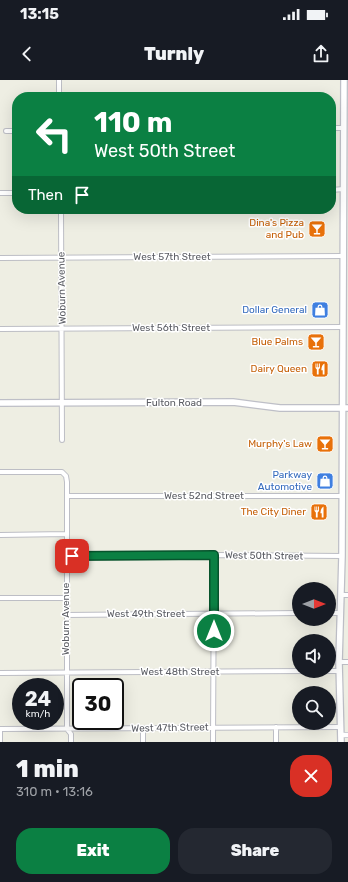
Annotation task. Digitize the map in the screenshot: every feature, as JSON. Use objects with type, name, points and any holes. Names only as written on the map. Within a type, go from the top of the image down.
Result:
[{"type":"main road","points":[[340,742],[341,595],[342,556],[345,532],[342,496],[345,408],[345,337],[343,327],[346,276],[343,256],[346,218],[344,190],[346,155],[343,128],[346,87],[344,80]]},
{"type":"main road","name":"Fulton Road","points":[[0,403],[232,402],[280,408],[345,408]]},
{"type":"street","points":[[59,80],[59,92]]},
{"type":"street","points":[[336,128],[343,128]]},
{"type":"street","points":[[6,130],[12,130]]},
{"type":"street","points":[[336,190],[344,190]]},
{"type":"street","points":[[0,193],[12,193]]},
{"type":"street","name":"Woburn Avenue","points":[[61,214],[62,440]]},
{"type":"street","name":"West 57th Street","points":[[0,258],[343,256]]},
{"type":"street","name":"West 56th Street","points":[[0,329],[343,327]]},
{"type":"street","name":"Woburn Avenue","points":[[0,472],[62,472],[66,476],[67,729],[71,734],[71,742]]},
{"type":"street","name":"West 52nd Street","points":[[67,496],[342,496]]},
{"type":"street","points":[[0,534],[66,534]]},
{"type":"street","points":[[214,555],[214,742]]},
{"type":"street","name":"West 50th Street","points":[[67,556],[342,556]]},
{"type":"street","points":[[341,595],[348,595]]},
{"type":"street","points":[[0,598],[66,598]]},
{"type":"street","points":[[336,613],[341,613]]},
{"type":"street","name":"West 49th Street","points":[[66,615],[292,614]]},
{"type":"street","points":[[340,662],[348,662]]},
{"type":"street","name":"West 48th Street","points":[[0,673],[292,671]]},
{"type":"street","name":"West 47th Street","points":[[0,729],[143,729],[214,727],[341,728]]},
{"type":"street","points":[[276,727],[276,742]]},
{"type":"street","points":[[0,729],[0,742]]},
{"type":"street","points":[[143,729],[143,742]]},
{"type":"street","points":[[341,735],[348,735]]},
{"type":"place","name":"Dina's Pizza and Pub","points":[[317,229]]},
{"type":"place","name":"Dollar General","points":[[320,310]]},
{"type":"place","name":"Blue Palms","points":[[316,342]]},
{"type":"place","name":"Dairy Queen","points":[[320,369]]},
{"type":"place","name":"Murphy's Law","points":[[325,444]]},
{"type":"place","name":"Parkway Automotive","points":[[325,481]]},
{"type":"place","name":"The City Diner","points":[[319,512]]},
{"type":"route","points":[[72,556],[214,555],[214,631]]}]
